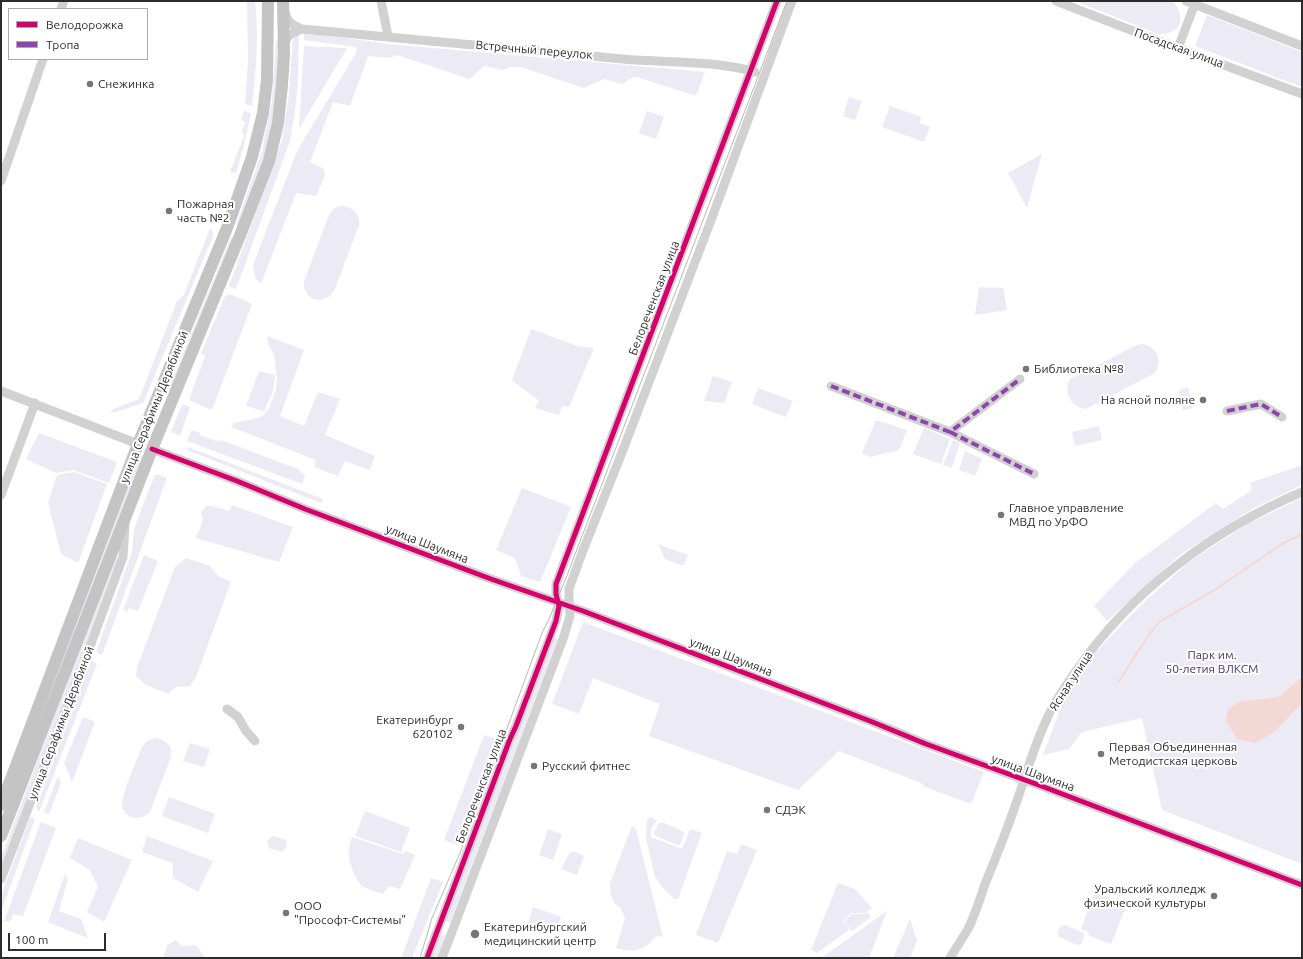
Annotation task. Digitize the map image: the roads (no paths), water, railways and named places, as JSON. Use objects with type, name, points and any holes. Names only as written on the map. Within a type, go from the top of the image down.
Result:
[{"type":"main road","points":[[261,1],[268,28]]},
{"type":"main road","name":"улица Серафимы Дерябиной","points":[[1,805],[138,444],[227,228],[252,157],[263,113],[267,80],[268,1]]},
{"type":"main road","name":"улица Серафимы Дерябиной","points":[[1,836],[152,449],[269,161],[278,123],[282,85],[284,4]]},
{"type":"main road","name":"улица Шаумяна","points":[[138,444],[152,449]]},
{"type":"street","points":[[381,1],[388,36]]},
{"type":"street","name":"Белореченская улица","points":[[427,958],[501,760],[516,726],[556,621],[559,611],[559,603],[556,594],[556,584],[777,1]]},
{"type":"street","name":"Белореченская улица","points":[[442,958],[563,639],[570,616],[568,598],[569,589],[582,553],[642,399],[792,1]]},
{"type":"street","name":"Посадская улица","points":[[1056,1],[1302,94]]},
{"type":"street","points":[[1186,1],[1195,3],[1302,46]]},
{"type":"street","points":[[1178,48],[1195,3]]},
{"type":"street","points":[[284,4],[288,21],[293,26],[302,29]]},
{"type":"street","points":[[268,28],[284,29]]},
{"type":"street","points":[[284,46],[289,35],[302,29]]},
{"type":"street","name":"Встречный переулок","points":[[302,29],[637,60],[711,64],[744,69],[764,75]]},
{"type":"street","points":[[1,181],[43,60]]},
{"type":"street","points":[[950,432],[1020,379]]},
{"type":"street","points":[[831,386],[950,432],[1034,474]]},
{"type":"street","points":[[1,391],[138,444]]},
{"type":"street","points":[[1,495],[35,403]]},
{"type":"street","points":[[1227,411],[1261,404],[1282,416]]},
{"type":"street","name":"улица Шаумяна","points":[[152,449],[226,476],[305,509],[570,607],[870,721],[926,744],[1024,779],[1302,885]]},
{"type":"street","name":"Ясная улица","points":[[950,958],[968,928],[1009,823],[1046,720],[1062,691],[1090,651],[1110,626],[1184,559],[1221,534],[1253,516],[1302,492]]},
{"type":"street","name":"улица Серафимы Дерябиной","points":[[1,880],[123,557],[125,518]]},
{"type":"street","points":[[227,709],[238,717],[246,731],[255,741]]},
{"type":"waterway","points":[[1119,681],[1148,636],[1159,622],[1216,589],[1282,544],[1302,534]]},
{"type":"tram line","points":[[420,958],[432,918],[460,853],[542,633],[566,578],[787,1]]},
{"type":"place","name":"Снежинка","points":[[90,84]]},
{"type":"place","name":"Пожарная часть №2","points":[[169,211]]},
{"type":"place","name":"Библиотека №8","points":[[1026,369]]},
{"type":"place","name":"На ясной поляне","points":[[1203,400]]},
{"type":"place","name":"Главное управление МВД по УрФО","points":[[1001,515]]},
{"type":"place","name":"Екатеринбург 620102","points":[[461,727]]},
{"type":"place","name":"Первая Объединенная Методистская церковь","points":[[1101,754]]},
{"type":"place","name":"Русский фитнес","points":[[534,766]]},
{"type":"place","name":"СДЭК","points":[[767,810]]},
{"type":"place","name":"Уральский колледж физической культуры","points":[[1214,896]]},
{"type":"place","name":"ООО \"Прософт-Системы\"","points":[[286,913]]},
{"type":"place","name":"Екатеринбургский медицинский центр","points":[[475,934]]},
{"type":"park label","name":"Парк им. 50-летия ВЛКСМ","points":[[1212,662]]}]
